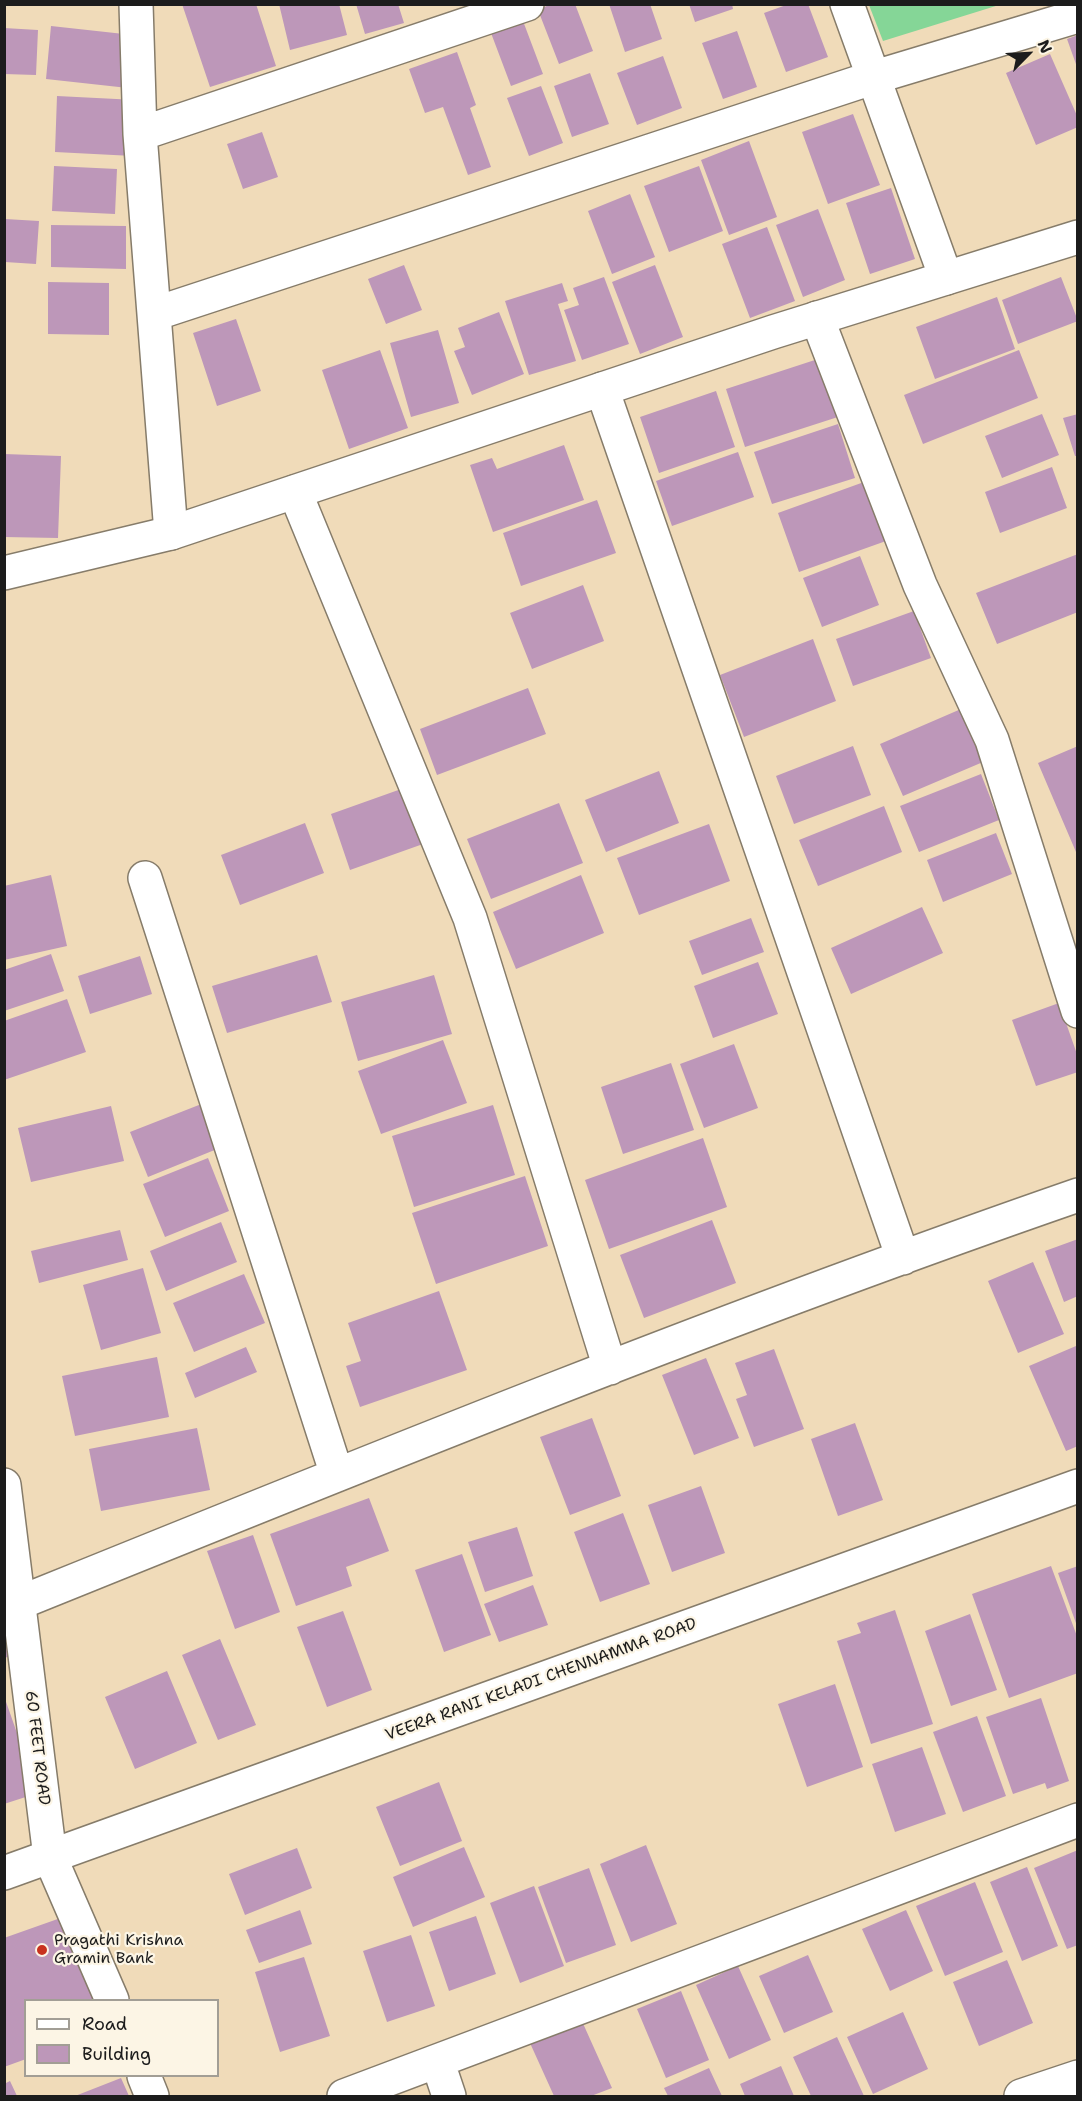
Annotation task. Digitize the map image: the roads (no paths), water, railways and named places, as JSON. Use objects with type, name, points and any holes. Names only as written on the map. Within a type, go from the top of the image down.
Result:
[{"type":"street","points":[[136,4],[140,134],[171,533]]},
{"type":"street","points":[[140,134],[527,4]]},
{"type":"street","points":[[847,4],[876,77],[946,278]]},
{"type":"street","points":[[154,314],[876,77],[1077,16]]},
{"type":"street","points":[[4,573],[171,533],[817,318],[1077,237]]},
{"type":"street","points":[[817,318],[920,585],[992,740],[1077,1011]]},
{"type":"street","points":[[602,389],[903,1258]]},
{"type":"street","points":[[295,492],[470,918],[610,1368]]},
{"type":"street","points":[[145,878],[337,1474]]},
{"type":"street","points":[[19,1603],[465,1422],[1077,1195]]},
{"type":"street","name":"VEERA RANI KELADI CHENNAMMA ROAD","points":[[4,1873],[1077,1486]]},
{"type":"street","name":"60 FEET ROAD","points":[[5,1501],[50,1857],[110,1999]]},
{"type":"street","points":[[344,2097],[1077,1820]]},
{"type":"street","points":[[438,2063],[450,2097]]},
{"type":"street","points":[[144,2077],[152,2097]]},
{"type":"street","points":[[1021,2097],[1077,2077]]},
{"type":"street","points":[[1073,2097],[1077,2087]]},
{"type":"place","name":"Pragathi Krishna Gramin Bank","points":[[42,1950]]}]
